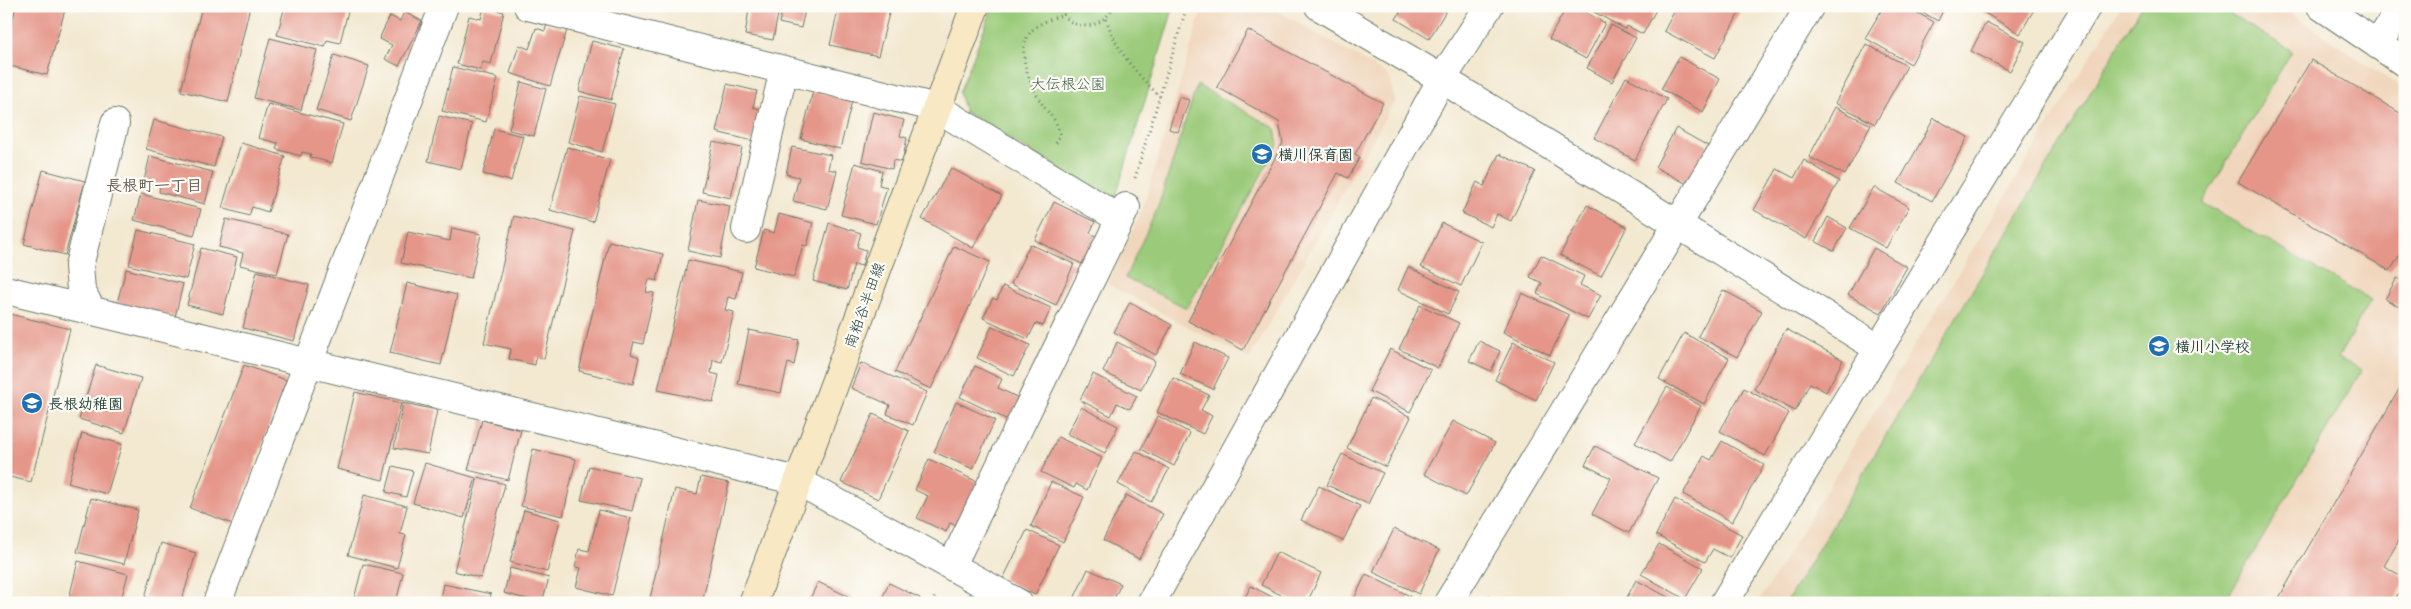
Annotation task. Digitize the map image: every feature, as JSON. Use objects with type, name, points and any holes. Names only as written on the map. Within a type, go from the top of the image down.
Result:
[{"type":"main road","name":"南粕谷半田線","points":[[753,603],[975,6]]},
{"type":"street","points":[[217,603],[444,6]]},
{"type":"street","points":[[528,6],[937,108],[1123,213],[952,565]]},
{"type":"street","points":[[1319,6],[1442,79],[1677,226],[1878,348]]},
{"type":"street","points":[[1151,603],[1442,79],[1489,6]]},
{"type":"street","points":[[1448,603],[1810,6]]},
{"type":"street","points":[[1724,603],[2087,6]]},
{"type":"street","points":[[2321,6],[2405,63]]},
{"type":"street","points":[[2378,45],[2402,6]]},
{"type":"street","points":[[746,229],[784,70]]},
{"type":"street","points":[[91,310],[81,290],[79,266],[115,122]]},
{"type":"street","points":[[6,290],[798,481],[1018,603]]},
{"type":"path","points":[[1058,6],[1070,22],[1089,26],[1106,19],[1115,6]]},
{"type":"path","points":[[1123,213],[1187,6]]},
{"type":"path","points":[[1050,147],[1055,144],[1060,134],[1054,117],[1044,107],[1028,77],[1024,57],[1026,39],[1034,28],[1064,14]]},
{"type":"path","points":[[1106,19],[1116,45],[1136,73],[1160,97]]},
{"type":"shaded area","name":"横川保育園","points":[[1203,6],[1270,6],[1388,75],[1395,100],[1249,359],[1107,284],[1143,208]]},
{"type":"shaded area","name":"横川小学校","points":[[2121,6],[2280,6],[2405,90],[2405,603],[1758,603]]},
{"type":"green space","name":"大伝根公園","points":[[993,6],[1174,6],[1114,202],[965,112],[959,93]]},
{"type":"green space","name":"横川小学校","points":[[2142,6],[2217,6],[2292,51],[2202,203],[2371,300],[2338,358],[2362,370],[2224,603],[1786,603]]},
{"type":"green space","points":[[1197,85],[1275,128],[1278,145],[1187,308],[1125,278],[1158,207]]},
{"type":"building","points":[[16,6],[66,6],[47,75],[6,65],[6,45]]},
{"type":"building","points":[[202,6],[250,6],[228,102],[181,91]]},
{"type":"building","points":[[285,6],[349,7],[340,43],[327,40],[325,47],[277,35]]},
{"type":"building","points":[[599,6],[615,6],[614,10]]},
{"type":"building","points":[[783,6],[806,6],[801,28],[779,23]]},
{"type":"building","points":[[839,6],[891,6],[878,56],[830,45]]},
{"type":"building","points":[[1404,6],[1449,6],[1429,39],[1396,19]]},
{"type":"building","points":[[1567,6],[1574,6],[1605,23],[1586,59],[1549,39]]},
{"type":"building","points":[[1583,6],[1658,6],[1643,34],[1627,26],[1625,29]]},
{"type":"building","points":[[1677,6],[1731,6],[1740,11],[1715,58],[1664,31]]},
{"type":"building","points":[[1753,6],[1764,6],[1762,11]]},
{"type":"building","points":[[1884,6],[1905,6],[1934,22],[1911,64],[1865,38]]},
{"type":"building","points":[[1911,6],[1945,6],[1938,21]]},
{"type":"building","points":[[1973,6],[2036,6],[2020,34]]},
{"type":"building","points":[[484,7],[504,12],[491,64],[483,62],[480,70],[457,64],[469,16],[481,19]]},
{"type":"building","points":[[749,9],[778,14],[773,40],[745,35]]},
{"type":"building","points":[[404,12],[422,21],[399,66],[385,59],[392,45],[379,39],[390,16],[400,21]]},
{"type":"building","points":[[1986,22],[2025,42],[2010,71],[1971,51]]},
{"type":"building","points":[[547,24],[567,30],[550,86],[510,73],[519,45],[529,49],[536,28],[545,31]]},
{"type":"building","points":[[1611,25],[1636,38],[1612,82],[1587,68]]},
{"type":"building","points":[[1248,30],[1383,103],[1355,154],[1360,157],[1348,178],[1338,173],[1243,350],[1188,321],[1283,143],[1279,122],[1217,87]]},
{"type":"building","points":[[270,38],[317,50],[301,110],[254,98]]},
{"type":"building","points":[[592,41],[624,49],[611,100],[579,91]]},
{"type":"building","points":[[1866,44],[1907,66],[1875,124],[1835,103]]},
{"type":"building","points":[[334,55],[369,66],[351,121],[316,110]]},
{"type":"building","points":[[1679,57],[1720,79],[1703,112],[1661,89]]},
{"type":"building","points":[[2311,60],[2405,116],[2405,259],[2399,256],[2390,271],[2238,182]]},
{"type":"building","points":[[453,67],[498,78],[486,122],[442,111]]},
{"type":"building","points":[[1626,77],[1667,99],[1635,160],[1594,138]]},
{"type":"building","points":[[521,82],[546,89],[534,136],[509,130]]},
{"type":"building","points":[[727,84],[757,91],[753,107],[760,109],[753,141],[716,132]]},
{"type":"building","points":[[813,91],[852,101],[840,149],[801,139]]},
{"type":"building","points":[[580,96],[615,104],[602,152],[568,142]]},
{"type":"building","points":[[1179,97],[1189,100],[1178,132],[1169,129]]},
{"type":"building","points":[[268,104],[343,124],[332,163],[310,157],[311,154],[302,152],[301,156],[276,149],[278,143],[258,138]]},
{"type":"building","points":[[1835,107],[1871,125],[1845,175],[1809,157]]},
{"type":"building","points":[[873,112],[904,120],[900,136],[907,138],[902,162],[893,160],[892,169],[862,161]]},
{"type":"building","points":[[439,116],[472,124],[461,169],[428,161]]},
{"type":"building","points":[[1934,118],[1968,137],[1932,201],[1898,183]]},
{"type":"building","points":[[154,120],[222,137],[214,167],[146,149]]},
{"type":"building","points":[[1676,128],[1708,146],[1687,184],[1655,167]]},
{"type":"building","points":[[494,129],[523,136],[511,181],[483,174]]},
{"type":"building","points":[[713,142],[742,148],[731,198],[702,192]]},
{"type":"building","points":[[241,143],[285,156],[268,212],[252,207],[249,216],[222,208]]},
{"type":"building","points":[[567,147],[610,160],[593,222],[550,210]]},
{"type":"building","points":[[792,147],[831,155],[828,169],[837,171],[827,209],[793,201],[799,177],[786,174]]},
{"type":"building","points":[[1499,154],[1535,171],[1511,221],[1497,214],[1491,227],[1462,213],[1477,182],[1484,186]]},
{"type":"building","points":[[150,156],[213,172],[205,204],[159,192],[160,185],[144,181]]},
{"type":"building","points":[[1804,160],[1839,181],[1806,239],[1754,210],[1777,169],[1794,178]]},
{"type":"building","points":[[855,163],[882,171],[879,185],[887,187],[876,224],[841,215]]},
{"type":"building","points":[[951,168],[1002,196],[973,248],[922,219]]},
{"type":"building","points":[[43,170],[85,181],[65,255],[24,244]]},
{"type":"building","points":[[1874,187],[1909,207],[1886,248],[1850,228]]},
{"type":"building","points":[[141,194],[201,209],[194,236],[134,220]]},
{"type":"building","points":[[698,200],[730,206],[720,258],[688,251]]},
{"type":"building","points":[[1054,202],[1095,222],[1090,233],[1096,236],[1082,264],[1035,240]]},
{"type":"building","points":[[1587,205],[1627,227],[1601,276],[1560,255]]},
{"type":"building","points":[[779,214],[813,223],[807,246],[803,245],[794,277],[754,267],[764,230],[774,233]]},
{"type":"building","points":[[514,216],[575,231],[544,359],[536,357],[535,365],[509,359],[511,349],[484,343]]},
{"type":"building","points":[[1828,217],[1847,228],[1834,251],[1815,241]]},
{"type":"building","points":[[226,219],[288,234],[277,274],[240,265],[243,253],[219,247]]},
{"type":"building","points":[[829,223],[861,233],[857,247],[866,250],[862,266],[854,264],[847,290],[813,281]]},
{"type":"building","points":[[1442,223],[1482,242],[1461,286],[1421,267]]},
{"type":"building","points":[[452,228],[481,234],[471,278],[401,263],[408,232],[450,241]]},
{"type":"building","points":[[138,230],[195,244],[186,279],[129,265]]},
{"type":"building","points":[[609,241],[663,254],[657,281],[649,279],[646,292],[654,293],[643,344],[634,342],[631,354],[639,357],[633,384],[579,371]]},
{"type":"building","points":[[1030,244],[1074,264],[1056,305],[1011,284]]},
{"type":"building","points":[[954,246],[990,262],[931,389],[895,372]]},
{"type":"building","points":[[201,248],[237,257],[223,314],[187,305]]},
{"type":"building","points":[[1874,248],[1907,267],[1881,313],[1848,295]]},
{"type":"building","points":[[1541,255],[1584,276],[1580,285],[1601,295],[1588,319],[1537,294],[1542,283],[1530,277]]},
{"type":"building","points":[[688,260],[742,272],[736,299],[728,297],[725,310],[734,312],[722,362],[713,360],[711,373],[719,375],[713,402],[658,390]]},
{"type":"building","points":[[1408,267],[1459,292],[1448,314],[1398,290]]},
{"type":"building","points":[[126,269],[183,284],[175,317],[117,303]]},
{"type":"building","points":[[257,271],[309,285],[294,341],[243,328]]},
{"type":"building","points":[[2397,278],[2405,282],[2405,310],[2385,299]]},
{"type":"building","points":[[407,283],[457,295],[441,365],[390,353]]},
{"type":"building","points":[[1003,286],[1051,308],[1043,326],[1036,323],[1028,339],[983,318],[993,298],[997,300]]},
{"type":"building","points":[[1723,290],[1762,311],[1737,357],[1698,336]]},
{"type":"building","points":[[1522,293],[1569,315],[1550,355],[1503,332]]},
{"type":"building","points":[[1130,302],[1172,325],[1156,355],[1114,332]]},
{"type":"building","points":[[1420,305],[1459,323],[1438,368],[1399,349]]},
{"type":"building","name":"長根幼稚園","points":[[6,313],[70,329],[31,482],[6,476]]},
{"type":"building","points":[[992,326],[1030,345],[1014,376],[977,358]]},
{"type":"building","points":[[1786,329],[1843,360],[1826,392],[1810,383],[1795,411],[1754,389]]},
{"type":"building","points":[[749,330],[799,340],[794,365],[788,363],[781,393],[738,384]]},
{"type":"building","points":[[1684,333],[1729,358],[1704,404],[1659,379]]},
{"type":"building","points":[[1479,341],[1500,351],[1491,371],[1469,361]]},
{"type":"building","points":[[1117,342],[1155,361],[1141,390],[1103,372]]},
{"type":"building","points":[[1195,342],[1228,358],[1213,389],[1180,374]]},
{"type":"building","points":[[1513,342],[1554,362],[1536,400],[1495,380]]},
{"type":"building","points":[[1390,349],[1431,370],[1410,412],[1369,391]]},
{"type":"building","points":[[861,363],[927,392],[913,425],[887,414],[890,405],[851,388]]},
{"type":"building","points":[[96,365],[141,378],[124,433],[79,419]]},
{"type":"building","points":[[244,365],[286,380],[233,524],[190,508]]},
{"type":"building","points":[[975,366],[1002,379],[998,388],[1021,399],[1010,421],[960,397]]},
{"type":"building","points":[[1093,374],[1137,396],[1130,409],[1117,403],[1111,416],[1080,400]]},
{"type":"building","points":[[1173,378],[1209,395],[1201,410],[1212,416],[1203,434],[1157,412]]},
{"type":"building","points":[[2405,379],[2405,537],[2402,535],[2384,566],[2405,578],[2405,582],[2393,603],[2276,603]]},
{"type":"building","points":[[1667,387],[1701,406],[1670,462],[1635,443]]},
{"type":"building","points":[[1744,388],[1789,413],[1765,456],[1720,431]]},
{"type":"building","points":[[355,392],[401,403],[383,480],[337,469]]},
{"type":"building","points":[[1371,398],[1411,417],[1386,467],[1347,448]]},
{"type":"building","points":[[956,402],[995,420],[973,469],[934,452]]},
{"type":"building","points":[[403,403],[437,410],[428,454],[394,448]]},
{"type":"building","points":[[1081,407],[1118,426],[1105,453],[1067,434]]},
{"type":"building","points":[[873,414],[909,431],[878,499],[841,482]]},
{"type":"building","points":[[1158,416],[1190,433],[1174,466],[1141,449]]},
{"type":"building","points":[[482,420],[521,430],[508,480],[468,470]]},
{"type":"building","points":[[1453,421],[1495,443],[1466,496],[1424,474]]},
{"type":"building","points":[[82,433],[122,444],[107,494],[68,483]]},
{"type":"building","points":[[1058,437],[1102,458],[1087,490],[1076,484],[1074,488],[1041,472]]},
{"type":"building","points":[[1722,441],[1764,465],[1732,522],[1683,494],[1704,456],[1711,460]]},
{"type":"building","points":[[1595,446],[1658,478],[1629,533],[1592,514],[1611,478],[1585,465]]},
{"type":"building","points":[[533,449],[576,459],[563,516],[521,506]]},
{"type":"building","points":[[1136,451],[1169,469],[1151,502],[1118,484]]},
{"type":"building","points":[[1342,454],[1383,473],[1368,504],[1327,485]]},
{"type":"building","points":[[929,459],[978,482],[957,526],[950,523],[946,532],[917,518],[928,496],[915,490]]},
{"type":"building","points":[[425,463],[476,478],[464,518],[413,503]]},
{"type":"building","points":[[393,466],[413,471],[406,497],[386,492]]},
{"type":"building","points":[[589,466],[640,478],[632,511],[581,500]]},
{"type":"building","points":[[478,477],[505,484],[481,578],[454,571]]},
{"type":"building","points":[[701,477],[729,483],[702,603],[649,603],[675,489],[697,494]]},
{"type":"building","points":[[1051,482],[1084,497],[1063,542],[1031,526]]},
{"type":"building","points":[[1319,486],[1360,506],[1343,541],[1301,520]]},
{"type":"building","points":[[364,495],[407,506],[400,534],[406,535],[397,568],[348,555]]},
{"type":"building","points":[[1126,495],[1163,514],[1139,559],[1103,540]]},
{"type":"building","points":[[91,498],[138,510],[124,564],[77,552]]},
{"type":"building","points":[[1675,499],[1742,535],[1730,558],[1713,549],[1705,562],[1656,535]]},
{"type":"building","points":[[524,510],[560,520],[547,572],[510,562]]},
{"type":"building","points":[[599,510],[631,518],[612,596],[576,587],[581,568],[575,567],[579,549],[589,551]]},
{"type":"building","points":[[1394,529],[1439,550],[1419,594],[1373,572]]},
{"type":"building","points":[[1027,530],[1059,545],[1035,595],[1003,579]]},
{"type":"building","points":[[161,543],[196,553],[181,603],[166,603],[145,597]]},
{"type":"building","points":[[1659,544],[1703,568],[1685,599],[1641,574]]},
{"type":"building","points":[[1277,552],[1321,573],[1307,603],[1297,603],[1261,585]]},
{"type":"building","points":[[78,561],[128,574],[120,603],[68,603]]},
{"type":"building","points":[[363,564],[403,573],[396,603],[353,603]]},
{"type":"building","points":[[510,568],[549,578],[542,603],[504,593]]},
{"type":"building","points":[[1088,569],[1121,584],[1112,603],[1072,603]]},
{"type":"building","points":[[1366,574],[1410,596],[1407,603],[1352,603]]},
{"type":"building","points":[[1636,580],[1679,603],[1624,603]]},
{"type":"building","points":[[818,582],[862,603],[808,603]]},
{"type":"building","points":[[889,583],[920,598],[918,603],[880,603]]},
{"type":"building","points":[[443,584],[491,594],[489,603],[439,603]]},
{"type":"building","points":[[1251,586],[1284,603],[1242,603]]},
{"type":"building","points":[[970,593],[988,603],[964,603]]},
{"type":"place","name":"横川保育園","points":[[1262,154]]},
{"type":"place","name":"横川小学校","points":[[2159,346]]},
{"type":"place","name":"長根幼稚園","points":[[32,403]]},
{"type":"district","name":"長根町一丁目","points":[[154,185]]}]
